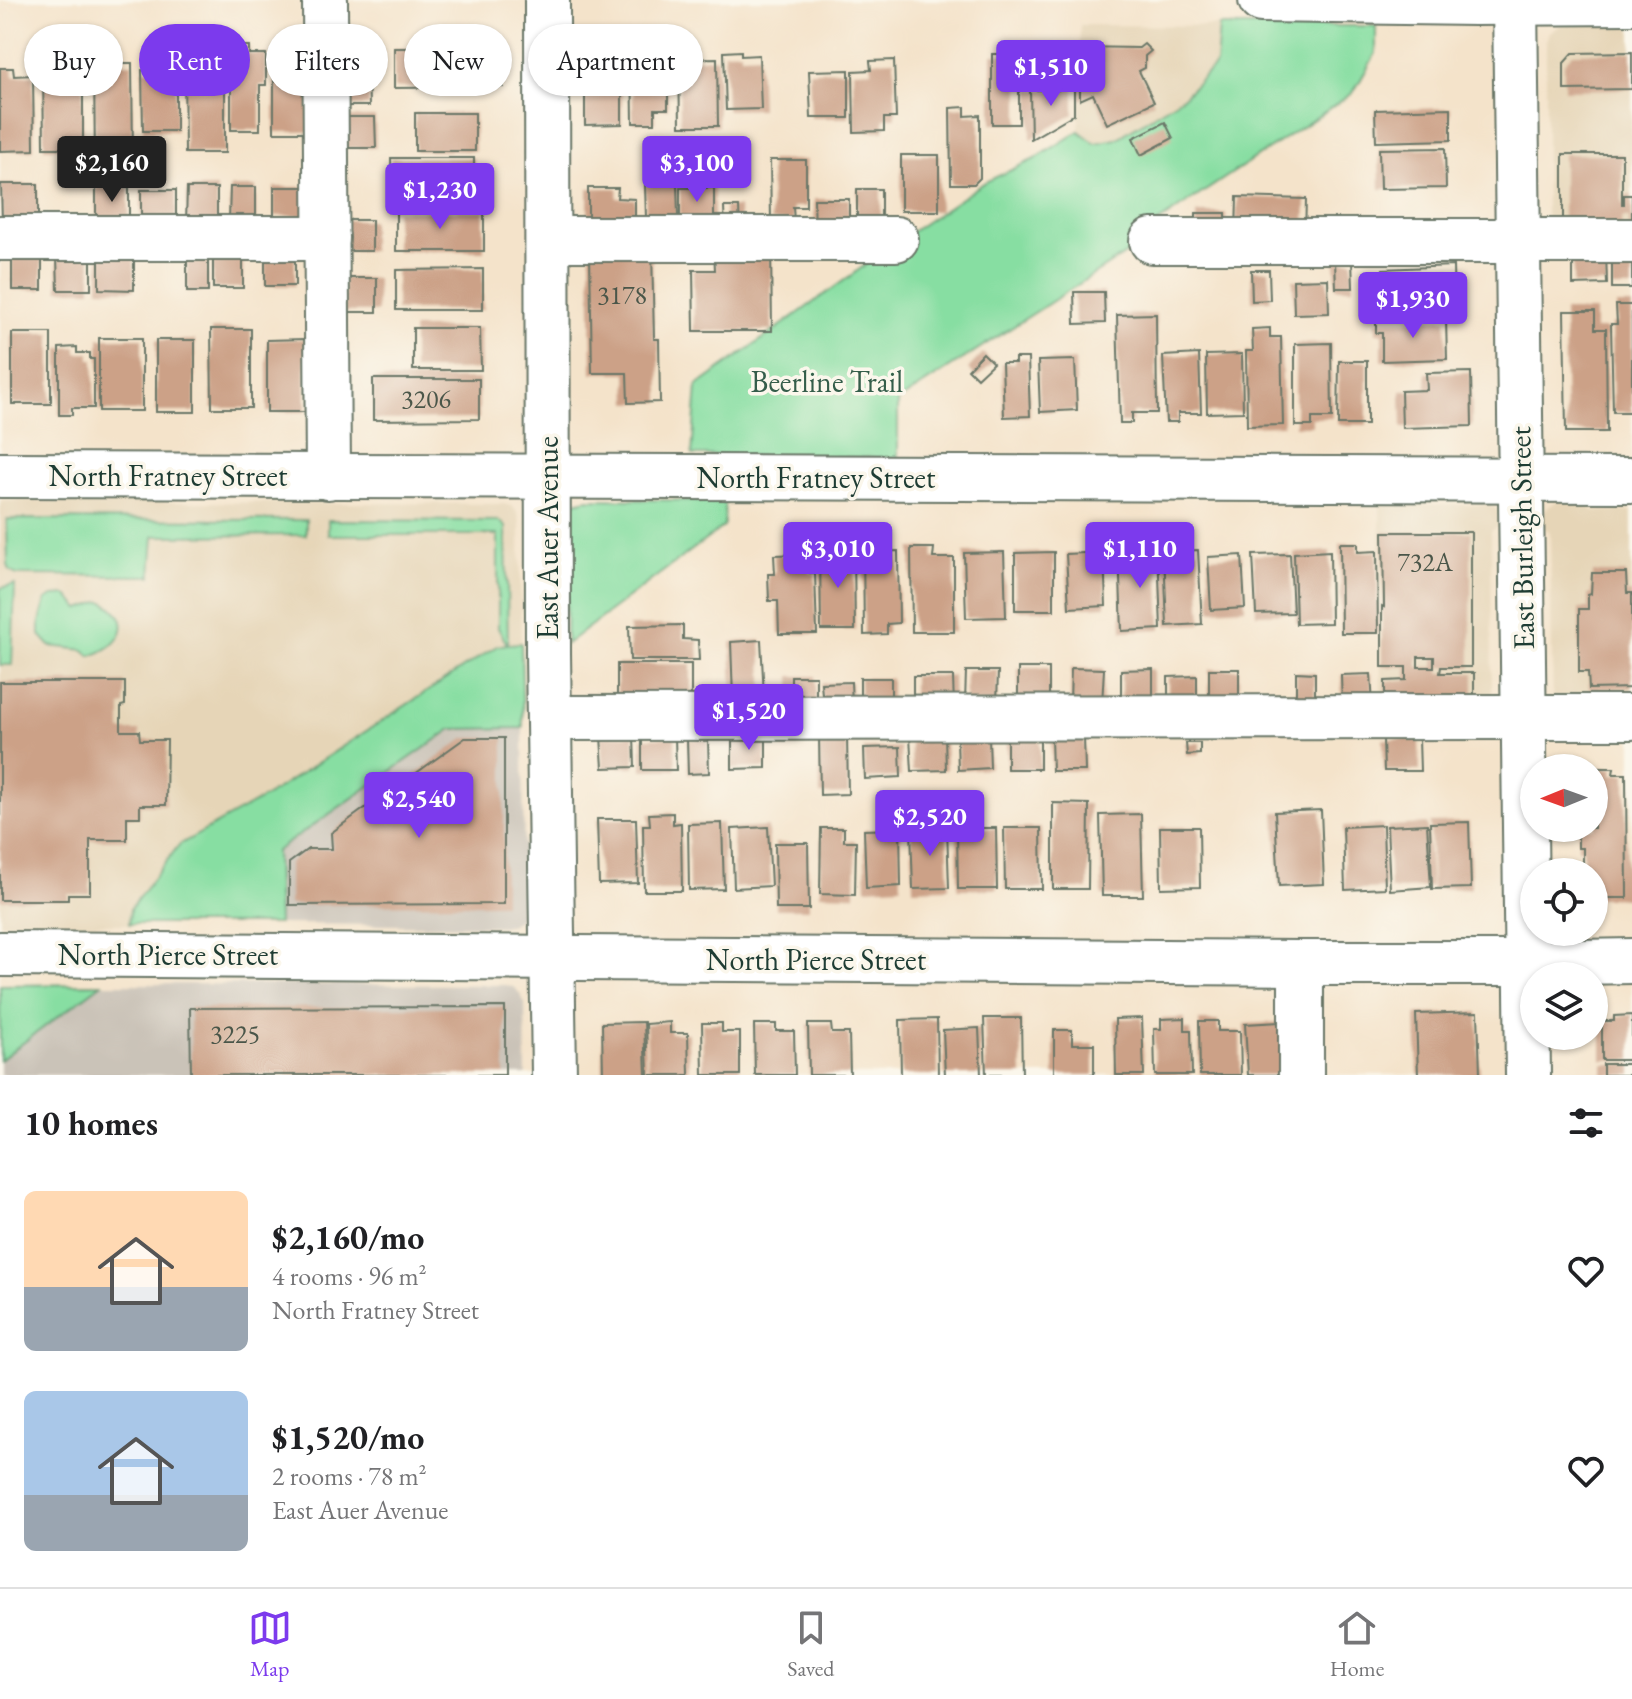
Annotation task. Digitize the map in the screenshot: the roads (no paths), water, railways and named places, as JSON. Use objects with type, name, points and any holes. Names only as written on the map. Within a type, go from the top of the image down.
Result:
[{"type":"street","points":[[325,0],[328,477]]},
{"type":"street","name":"East Auer Avenue","points":[[547,0],[547,477],[554,1075]]},
{"type":"street","points":[[1261,0],[1632,2]]},
{"type":"street","name":"East Burleigh Street","points":[[1515,2],[1527,962]]},
{"type":"street","points":[[0,238],[327,238]]},
{"type":"street","points":[[548,239],[896,239]]},
{"type":"street","points":[[1152,241],[1632,241]]},
{"type":"street","name":"North Fratney Street","points":[[0,475],[1632,480]]},
{"type":"street","points":[[549,718],[1632,717]]},
{"type":"street","name":"North Pierce Street","points":[[0,954],[1520,963]]},
{"type":"street","name":"North Pierce Street","points":[[1580,962],[1632,961]]},
{"type":"street","points":[[1301,963],[1301,1075]]},
{"type":"street","name":"East Burleigh Street","points":[[1528,1050],[1528,1075]]},
{"type":"park label","name":"Beerline Trail","points":[[827,382]]}]
